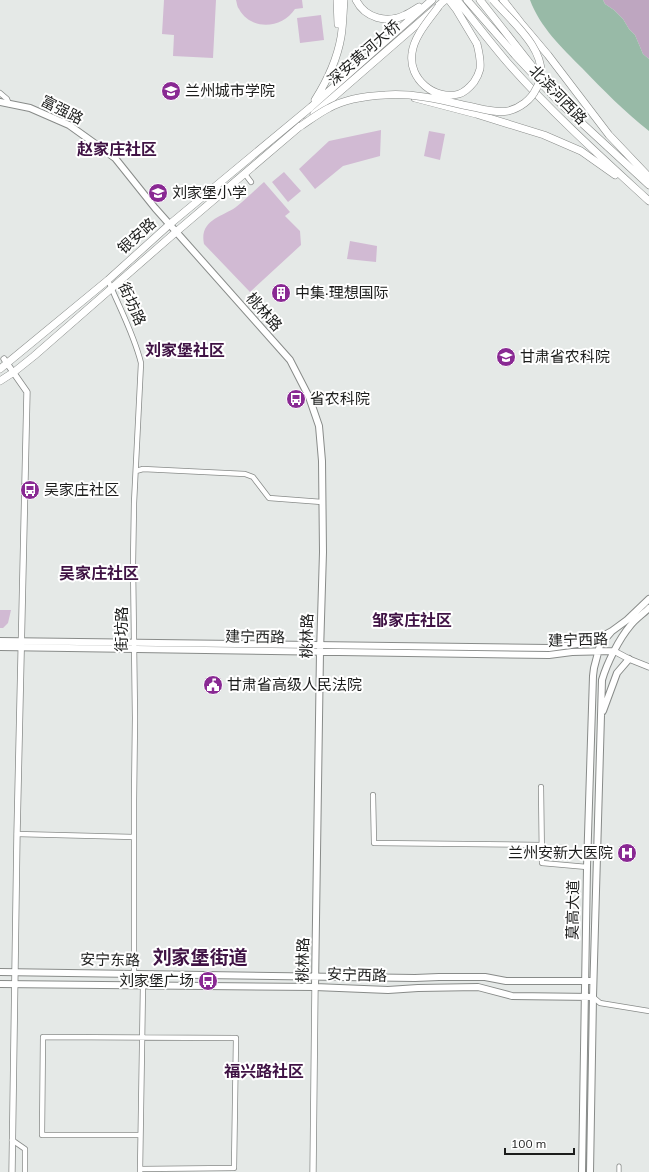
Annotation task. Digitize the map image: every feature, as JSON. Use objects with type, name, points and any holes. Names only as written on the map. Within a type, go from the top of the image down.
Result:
[{"type":"main road","points":[[336,55],[338,30],[337,0]]},
{"type":"main road","points":[[311,107],[325,84],[336,55],[341,38],[344,0]]},
{"type":"main road","points":[[356,0],[364,11],[378,19],[392,20],[404,16],[432,0]]},
{"type":"main road","name":"深安黄河大桥","points":[[311,107],[432,0]]},
{"type":"main road","name":"深安黄河大桥","points":[[300,126],[445,0]]},
{"type":"main road","points":[[439,6],[416,40],[412,54],[413,68],[420,81],[431,91],[444,95],[459,94],[468,89],[476,80],[480,69],[477,44],[449,0]]},
{"type":"main road","name":"北滨河西路","points":[[457,0],[507,62],[556,114],[649,201]]},
{"type":"main road","name":"北滨河西路","points":[[467,0],[515,56],[559,102],[649,185]]},
{"type":"main road","points":[[480,0],[559,102]]},
{"type":"main road","points":[[300,126],[329,108],[346,101],[363,97],[385,95],[438,100],[492,111],[507,111],[522,106],[533,95],[540,81],[540,65],[535,50],[528,39],[493,0]]},
{"type":"main road","points":[[503,0],[548,55],[609,135],[649,177]]},
{"type":"main road","points":[[456,9],[473,20]]},
{"type":"main road","points":[[405,96],[476,114],[536,133],[581,151],[638,191]]},
{"type":"main road","name":"富强路","points":[[0,102],[30,108],[69,125],[115,158],[155,208],[170,224]]},
{"type":"main road","name":"银安路","points":[[0,369],[6,362],[108,280],[170,224],[311,107]]},
{"type":"main road","name":"银安路","points":[[0,381],[34,356],[300,126]]},
{"type":"main road","name":"桃林路","points":[[170,224],[290,360],[309,397],[319,426],[322,461],[323,552],[320,648],[315,987]]},
{"type":"main road","name":"莫高大道","points":[[582,1172],[584,982],[593,676],[600,648],[612,630],[627,620],[649,600]]},
{"type":"main road","name":"莫高大道","points":[[590,1172],[593,981],[602,680],[614,651],[630,625],[649,608]]},
{"type":"main road","name":"建宁西路","points":[[320,648],[549,648],[592,642],[612,630]]},
{"type":"main road","name":"建宁西路","points":[[0,641],[21,644],[320,648],[549,654],[600,648]]},
{"type":"main road","points":[[592,642],[600,648],[614,651]]},
{"type":"main road","name":"建宁西路","points":[[0,647],[21,644]]},
{"type":"main road","points":[[601,716],[617,673],[629,659]]},
{"type":"main road","name":"安宁东路","points":[[0,972],[315,976]]},
{"type":"main road","name":"安宁西路","points":[[315,976],[415,978],[486,977],[506,981],[593,981]]},
{"type":"main road","name":"安宁西路","points":[[0,984],[315,987],[388,990],[478,987],[512,996],[593,997]]},
{"type":"street","points":[[0,93],[7,99],[9,104]]},
{"type":"street","points":[[245,174],[251,182]]},
{"type":"street","name":"街坊路","points":[[108,280],[132,336],[141,362],[134,503],[133,564],[134,986]]},
{"type":"street","points":[[6,362],[27,392],[14,984],[12,1172]]},
{"type":"street","points":[[136,471],[143,469],[245,474],[253,477],[269,498],[322,502]]},
{"type":"street","name":"建宁西路","points":[[614,651],[649,667]]},
{"type":"street","points":[[541,787],[542,863],[587,867]]},
{"type":"street","points":[[373,795],[374,843],[542,845]]},
{"type":"street","points":[[17,834],[134,837]]},
{"type":"street","points":[[140,1135],[42,1135],[43,1037],[142,1037],[236,1038],[234,1168],[140,1170],[140,1135],[142,1037],[143,985]]},
{"type":"street","name":"桃林路","points":[[313,1172],[315,987]]},
{"type":"street","points":[[593,997],[600,1003],[649,1010]]},
{"type":"street","points":[[12,1140],[25,1149],[25,1172]]},
{"type":"street","points":[[619,1166],[619,1172]]},
{"type":"shaded area","points":[[164,0],[216,0],[213,58],[173,56],[174,35],[162,34]]},
{"type":"shaded area","points":[[236,0],[302,0],[303,8],[295,9],[282,21],[267,25],[251,21],[244,16],[238,8]]},
{"type":"shaded area","points":[[530,0],[603,0],[605,4],[623,19],[635,35],[643,54],[649,59],[649,131],[614,101],[559,45],[534,10]]},
{"type":"shaded area","points":[[603,0],[649,0],[649,59],[643,54],[635,35],[623,19],[605,4]]},
{"type":"shaded area","points":[[321,15],[324,40],[300,43],[297,18]]},
{"type":"shaded area","points":[[381,130],[380,156],[343,166],[315,189],[299,169],[329,141]]},
{"type":"shaded area","points":[[429,131],[445,134],[440,160],[424,156]]},
{"type":"shaded area","points":[[284,172],[301,191],[288,202],[272,182]]},
{"type":"shaded area","points":[[264,182],[290,212],[285,216],[300,231],[301,245],[250,292],[204,244],[203,236],[208,224],[236,207]]},
{"type":"shaded area","points":[[350,241],[377,246],[376,262],[347,259]]},
{"type":"shaded area","points":[[0,610],[11,610],[8,623],[3,628],[0,628]]},
{"type":"place","name":"兰州城市学院","points":[[171,91]]},
{"type":"place","name":"刘家堡小学","points":[[158,193]]},
{"type":"place","name":"中集·理想国际","points":[[281,293]]},
{"type":"place","name":"甘肃省农科院","points":[[506,357]]},
{"type":"place","name":"省农科院","points":[[296,399]]},
{"type":"place","name":"吴家庄社区","points":[[30,490]]},
{"type":"place","name":"甘肃省高级人民法院","points":[[213,685]]},
{"type":"place","name":"兰州安新大医院","points":[[627,853]]},
{"type":"place","name":"刘家堡广场","points":[[208,981]]},
{"type":"district","name":"赵家庄社区","points":[[117,149]]},
{"type":"district","name":"刘家堡社区","points":[[185,350]]},
{"type":"district","name":"吴家庄社区","points":[[99,573]]},
{"type":"district","name":"邹家庄社区","points":[[412,620]]},
{"type":"district","name":"刘家堡街道","points":[[200,957]]},
{"type":"district","name":"福兴路社区","points":[[264,1071]]}]
